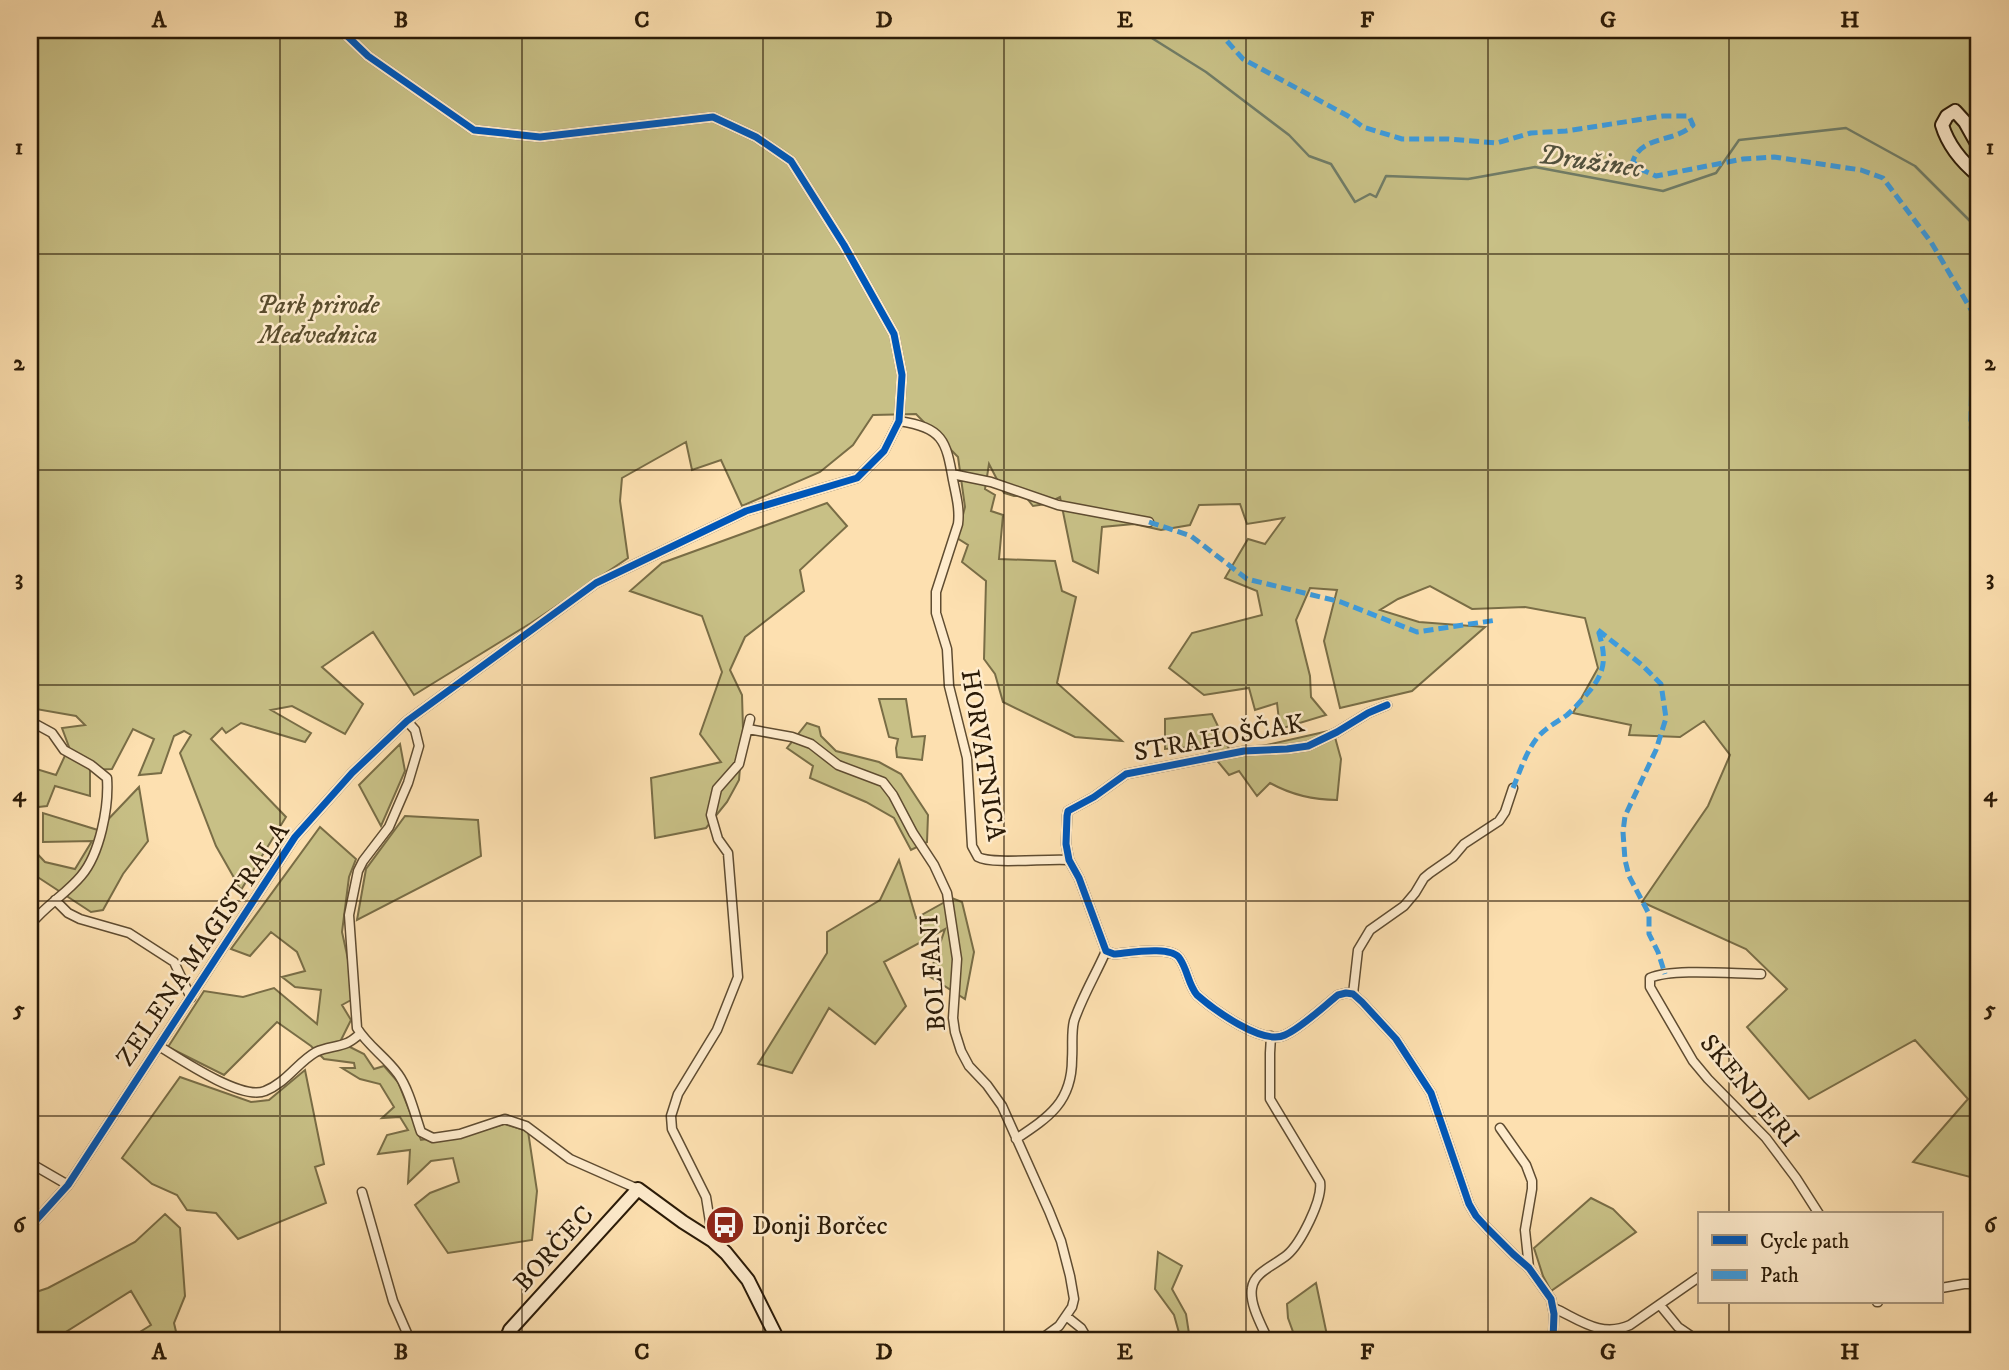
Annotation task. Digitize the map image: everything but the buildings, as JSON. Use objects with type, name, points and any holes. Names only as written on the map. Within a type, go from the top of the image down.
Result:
[{"type":"street","name":"ZELENA MAGISTRALA","points":[[30,1227],[68,1185],[295,837],[352,773],[407,722],[596,583],[746,511],[857,478],[884,451],[900,421],[902,375],[894,334],[844,245],[791,161],[756,137],[713,117],[540,137],[474,130],[368,56],[341,30]]},
{"type":"street","points":[[1979,147],[1955,111],[1947,116],[1942,125],[1944,132],[1962,160],[1979,176]]},
{"type":"street","name":"HORVATNICA","points":[[900,421],[921,424],[943,440],[948,451],[960,514],[935,602],[947,649],[952,699],[967,758],[972,846],[978,857],[989,861],[1051,858],[1069,860]]},
{"type":"street","points":[[952,474],[991,482],[1058,505],[1149,522]]},
{"type":"street","name":"STRAHOŠČAK","points":[[1069,860],[1066,844],[1068,811],[1094,797],[1126,774],[1244,751],[1308,746],[1387,705]]},
{"type":"street","points":[[713,1241],[706,1197],[672,1129],[671,1116],[678,1094],[717,1030],[738,977],[728,853],[718,839],[711,815],[717,789],[738,764],[750,719]]},
{"type":"street","points":[[30,721],[52,733],[64,750],[91,765],[107,778],[108,790],[97,850],[81,876],[55,901],[41,910],[30,925]]},
{"type":"street","points":[[407,722],[415,730],[419,746],[408,783],[389,827],[358,871],[349,915],[357,1028],[363,1039],[387,1060],[401,1078],[421,1132],[433,1138],[460,1134],[505,1119],[526,1126],[570,1159],[638,1189],[713,1241],[748,1280],[778,1340]]},
{"type":"street","name":"BOLFANI","points":[[748,729],[792,737],[811,744],[838,765],[883,782],[934,865],[947,893],[957,959],[953,1018],[961,1051],[969,1066],[996,1096],[1049,1211],[1066,1257],[1074,1298],[1066,1316]]},
{"type":"street","points":[[1353,994],[1358,950],[1365,936],[1377,923],[1404,906],[1424,878],[1453,857],[1464,844],[1501,818],[1513,788]]},
{"type":"street","points":[[1069,860],[1079,878],[1107,951],[1114,954],[1163,950],[1175,954],[1180,958],[1197,995],[1244,1027],[1271,1036],[1285,1036],[1338,995],[1353,994],[1396,1040],[1431,1093],[1462,1186],[1476,1216],[1529,1268],[1548,1292],[1554,1308],[1553,1340]]},
{"type":"street","points":[[55,901],[68,913],[80,919],[130,933],[174,962],[191,998]]},
{"type":"street","points":[[1017,1139],[1047,1118],[1066,1093],[1072,1071],[1074,1022],[1107,951]]},
{"type":"street","name":"SKENDERI","points":[[1761,974],[1672,973],[1656,975],[1650,978],[1649,982],[1693,1061],[1766,1138],[1818,1212]]},
{"type":"street","points":[[159,1046],[219,1080],[242,1091],[256,1094],[280,1083],[316,1052],[349,1042],[360,1034]]},
{"type":"street","points":[[1268,1340],[1253,1302],[1252,1286],[1259,1274],[1294,1248],[1317,1203],[1321,1188],[1320,1182],[1270,1099],[1271,1036]]},
{"type":"street","points":[[1500,1128],[1526,1165],[1532,1181],[1525,1230],[1529,1268]]},
{"type":"street","points":[[30,1163],[68,1185]]},
{"type":"street","name":"BORČEC","points":[[506,1340],[510,1330],[638,1189]]},
{"type":"street","points":[[362,1192],[393,1301],[410,1340]]},
{"type":"street","points":[[1554,1308],[1587,1326],[1611,1330],[1630,1325],[1698,1278]]},
{"type":"street","points":[[1942,1288],[1979,1284]]},
{"type":"street","points":[[1660,1305],[1678,1327],[1697,1340]]},
{"type":"street","points":[[1040,1340],[1050,1334],[1066,1316],[1082,1328],[1088,1340]]},
{"type":"green space","name":"Park prirode Medvednica","points":[[30,30],[1979,30],[1979,1176],[1974,1178],[1913,1162],[1968,1099],[1915,1040],[1809,1099],[1747,1027],[1787,989],[1746,949],[1642,902],[1708,806],[1730,755],[1704,721],[1680,737],[1629,735],[1631,725],[1573,713],[1598,668],[1585,618],[1525,607],[1472,609],[1430,586],[1398,599],[1380,610],[1419,622],[1485,627],[1412,691],[1340,708],[1324,641],[1337,590],[1310,588],[1296,620],[1310,676],[1311,697],[1326,715],[1280,729],[1277,703],[1255,710],[1249,688],[1204,695],[1169,668],[1192,633],[1262,615],[1257,591],[1225,578],[1248,539],[1265,544],[1284,518],[1247,524],[1240,504],[1199,505],[1190,525],[1161,530],[1134,524],[1102,527],[1098,573],[1073,561],[1060,497],[1046,504],[1033,506],[1025,496],[1004,493],[989,464],[985,489],[995,495],[991,511],[1003,515],[999,559],[1055,561],[1062,591],[1076,597],[1057,683],[1122,741],[1075,737],[1003,702],[995,674],[984,659],[986,581],[962,562],[968,545],[957,538],[965,507],[958,457],[916,414],[873,415],[853,445],[820,472],[742,506],[721,460],[692,470],[686,442],[622,478],[620,501],[628,558],[531,623],[414,695],[373,632],[322,667],[363,704],[345,734],[292,706],[271,710],[311,733],[305,742],[241,723],[226,733],[222,728],[211,739],[286,817],[241,890],[216,846],[180,753],[191,735],[184,731],[174,736],[161,773],[139,775],[154,739],[133,729],[112,769],[90,770],[90,796],[55,786],[47,806],[30,808],[30,767],[56,775],[69,747],[62,728],[85,725],[76,716],[30,708],[30,644],[36,622],[30,614]]},
{"type":"green space","points":[[827,503],[847,526],[800,570],[804,591],[745,637],[730,670],[742,695],[743,729],[739,780],[727,802],[706,828],[655,838],[651,778],[721,762],[700,734],[722,672],[702,616],[630,591],[662,563]]},
{"type":"green space","points":[[879,699],[906,699],[912,737],[925,736],[922,760],[897,757],[898,739],[889,737]]},
{"type":"green space","points":[[1212,714],[1231,753],[1333,730],[1341,759],[1337,800],[1302,796],[1270,783],[1257,796],[1239,771],[1229,775],[1205,746],[1165,749],[1165,719]]},
{"type":"green space","points":[[807,723],[819,727],[821,736],[836,751],[879,762],[901,774],[928,815],[927,842],[911,850],[894,818],[866,802],[810,778],[813,766],[787,748]]},
{"type":"green space","points":[[400,744],[405,771],[381,826],[359,785]]},
{"type":"green space","points":[[139,787],[148,841],[123,874],[103,910],[91,912],[30,872],[30,846],[45,862],[75,869],[92,841],[43,842],[43,813],[98,830]]},
{"type":"green space","points":[[405,816],[478,820],[481,856],[357,920],[366,869]]},
{"type":"green space","points":[[320,827],[356,859],[349,877],[342,932],[349,964],[351,1000],[342,1005],[351,1020],[340,1042],[364,1054],[374,1069],[384,1066],[398,1082],[421,1140],[478,1132],[504,1124],[528,1131],[537,1191],[532,1240],[448,1253],[415,1205],[430,1193],[459,1182],[453,1158],[431,1161],[408,1183],[410,1150],[378,1154],[387,1135],[408,1130],[400,1117],[382,1118],[394,1107],[380,1084],[360,1079],[342,1068],[355,1068],[354,1063],[324,1059],[311,1046],[277,1022],[224,1075],[168,1047],[204,991],[243,997],[274,988],[317,1024],[321,990],[295,987],[282,977],[305,971],[297,952],[271,932],[250,956],[231,949]]},
{"type":"green space","points":[[899,860],[916,918],[952,898],[962,902],[974,952],[965,999],[929,976],[945,929],[884,962],[906,1006],[875,1044],[829,1008],[792,1073],[758,1064],[827,953],[827,932],[880,900]]},
{"type":"green space","points":[[305,1070],[324,1164],[315,1167],[326,1203],[238,1239],[216,1213],[187,1210],[177,1195],[152,1184],[122,1158],[180,1077],[251,1102],[269,1100]]},
{"type":"green space","points":[[1591,1198],[1613,1209],[1636,1232],[1551,1291],[1534,1248]]},
{"type":"green space","points":[[165,1214],[180,1228],[185,1296],[174,1323],[178,1340],[127,1340],[151,1325],[131,1291],[53,1340],[30,1340],[30,1294],[48,1288],[135,1242]]},
{"type":"green space","points":[[1158,1252],[1182,1266],[1172,1289],[1186,1314],[1190,1340],[1181,1340],[1174,1315],[1155,1289]]},
{"type":"green space","points":[[1316,1283],[1328,1340],[1296,1340],[1288,1318],[1287,1304]]},
{"type":"waterway","name":"Družinec","points":[[1139,30],[1206,72],[1289,135],[1309,156],[1331,164],[1355,202],[1370,194],[1376,197],[1386,176],[1468,179],[1535,167],[1663,191],[1716,173],[1739,140],[1846,128],[1915,166],[1979,227]]},
{"type":"marked path","points":[[1217,30],[1243,59],[1348,116],[1363,127],[1402,139],[1497,143],[1531,133],[1566,131],[1663,116],[1689,116],[1693,125],[1685,131],[1651,143],[1637,153],[1633,161],[1638,168],[1656,176],[1743,159],[1774,157],[1861,170],[1883,178],[1931,242],[1973,313],[1971,421],[1974,480],[1979,512]]},
{"type":"marked path","points":[[1149,522],[1191,536],[1247,579],[1341,602],[1417,632],[1497,620]]},
{"type":"marked path","points":[[1979,533],[1973,600],[1979,620]]},
{"type":"marked path","points":[[1598,630],[1661,684],[1666,718],[1656,750],[1625,816],[1623,832],[1629,876],[1649,914],[1649,934],[1665,974]]},
{"type":"marked path","points":[[1513,788],[1526,755],[1537,738],[1567,715],[1598,680],[1603,665],[1603,649],[1598,630]]},
{"type":"cycle path","points":[[30,1227],[68,1185],[295,837],[352,773],[407,721],[596,583],[746,511],[857,478],[884,451],[899,421],[902,375],[894,334],[844,245],[791,161],[756,137],[713,117],[540,137],[474,130],[368,56],[341,30]]},
{"type":"cycle path","points":[[1387,705],[1308,746],[1244,751],[1126,774],[1094,797],[1068,811],[1066,844],[1069,860],[1079,878],[1106,951],[1114,954],[1160,951],[1175,955],[1183,964],[1197,995],[1226,1017],[1252,1031],[1276,1037],[1285,1035],[1338,995],[1353,994],[1362,1002],[1396,1039],[1431,1093],[1469,1204],[1476,1216],[1529,1268],[1551,1299],[1554,1314],[1553,1340]]},
{"type":"place","name":"Donji Borčec","points":[[725,1225]]}]
